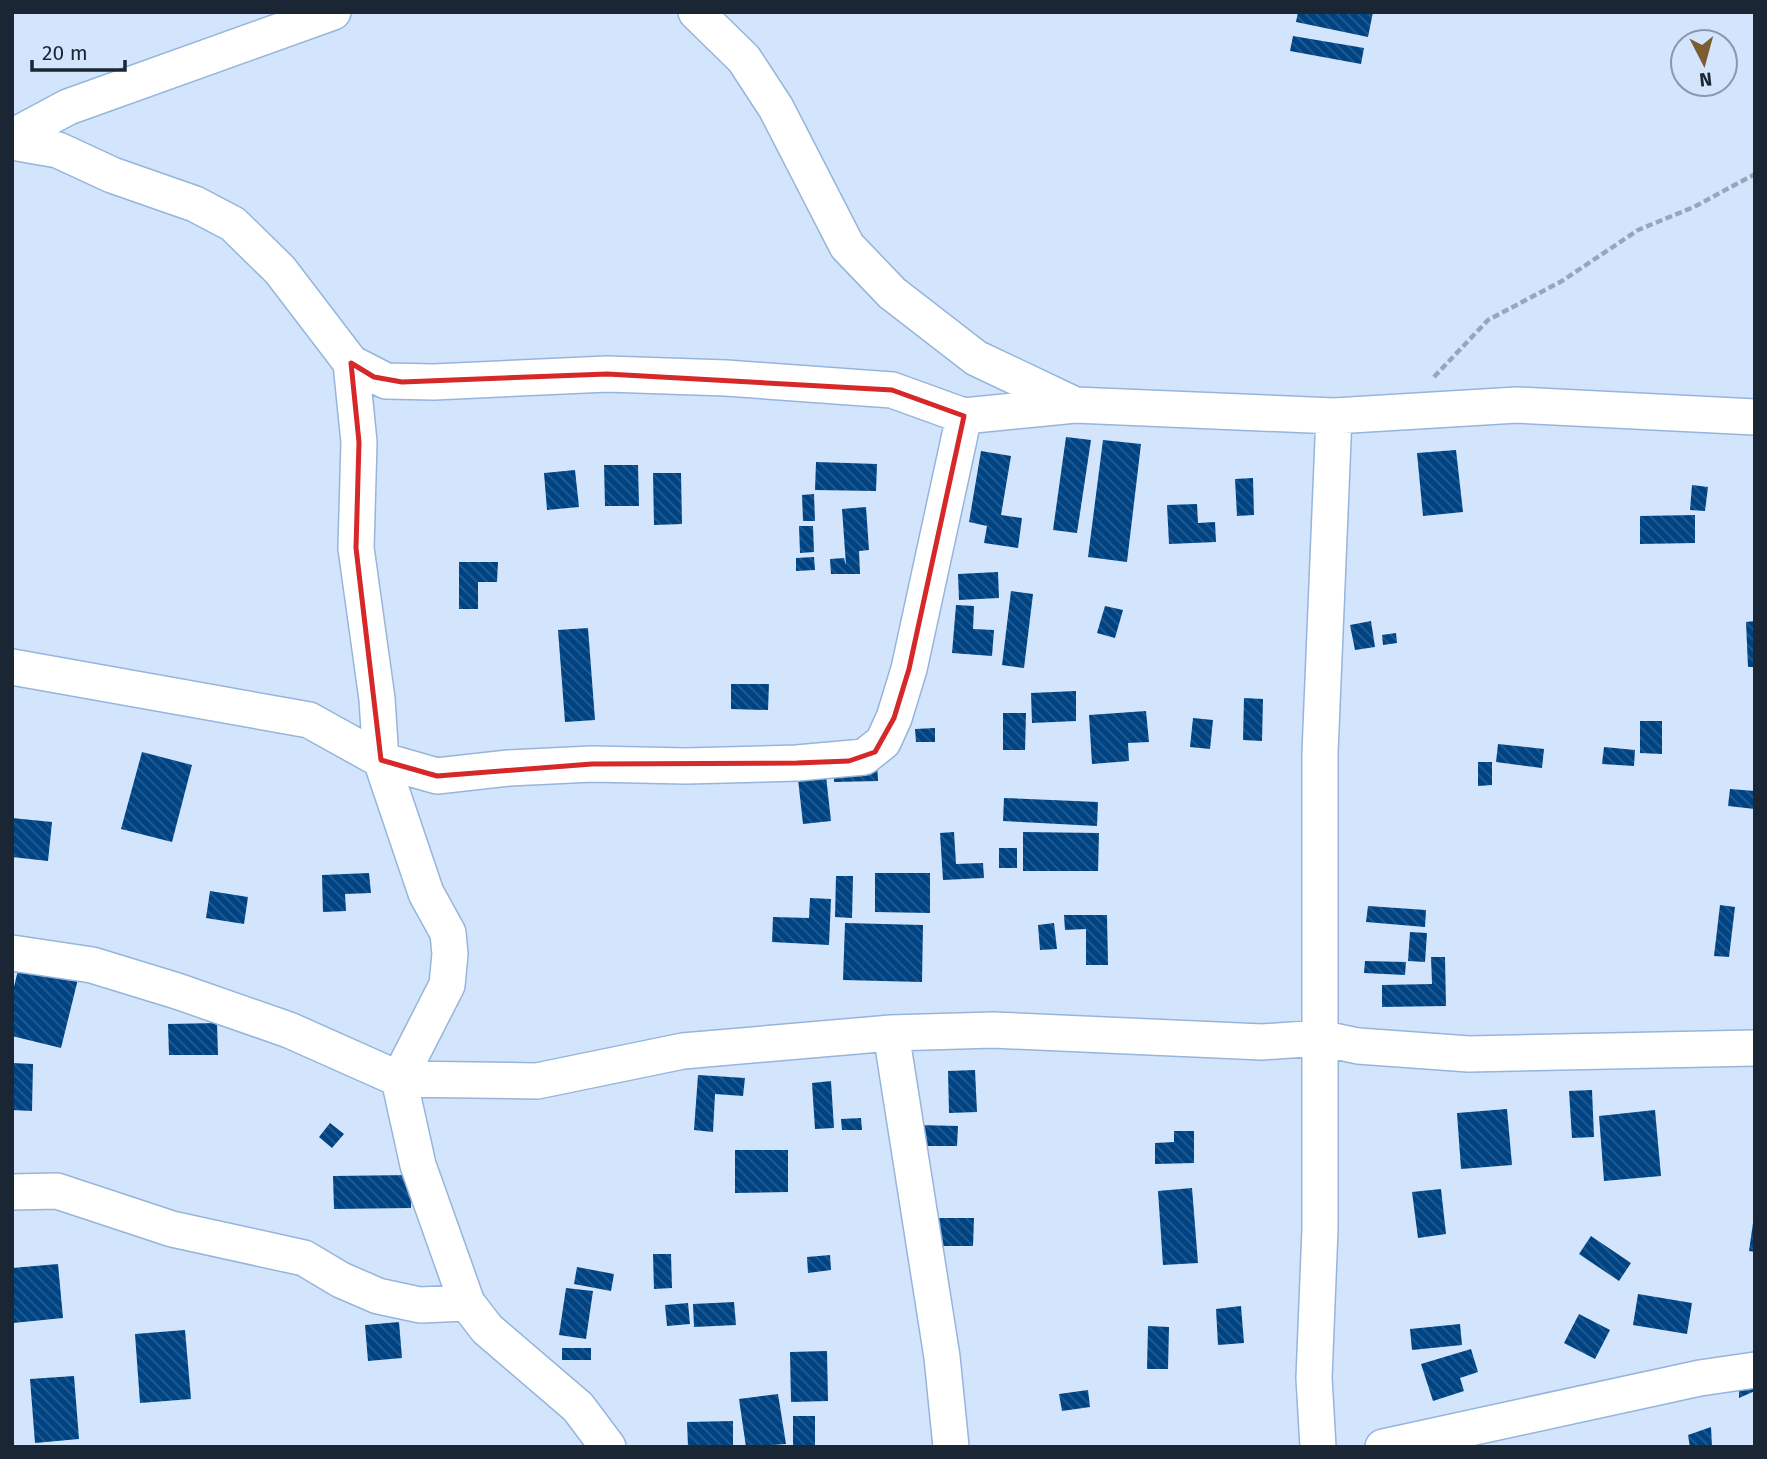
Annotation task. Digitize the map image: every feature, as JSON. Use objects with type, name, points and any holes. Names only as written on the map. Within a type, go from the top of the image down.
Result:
[{"type":"street","points":[[12,140],[68,107],[333,12]]},
{"type":"street","points":[[696,12],[744,59],[776,108],[847,246],[892,293],[976,358],[1075,404]]},
{"type":"street","points":[[12,140],[58,150],[112,175],[195,204],[233,224],[280,270],[351,363],[374,377],[402,382],[607,374],[726,378],[892,390],[964,416],[1075,404],[1334,416],[1517,405],[1755,416]]},
{"type":"street","points":[[351,363],[359,442],[356,548],[377,699],[381,760],[426,893],[448,933],[450,954],[447,985],[399,1079],[418,1165],[467,1303],[487,1329],[578,1407],[608,1447]]},
{"type":"street","points":[[12,667],[73,680],[295,716],[310,720],[381,760],[437,776],[509,768],[592,764],[686,766],[849,761],[875,752],[894,718],[909,669],[964,416]]},
{"type":"street","points":[[1318,1447],[1314,1378],[1320,1229],[1320,753],[1334,416]]},
{"type":"street","points":[[12,953],[92,965],[177,991],[289,1030],[399,1079],[537,1081],[683,1051],[891,1033],[1018,1030],[1262,1042],[1320,1038],[1358,1046],[1469,1054],[1755,1048]]},
{"type":"street","points":[[891,1033],[942,1357],[951,1447]]},
{"type":"street","points":[[12,1192],[57,1191],[172,1229],[304,1258],[341,1280],[378,1296],[420,1305],[467,1303]]},
{"type":"street","points":[[1382,1447],[1700,1378],[1755,1370]]},
{"type":"path","points":[[1404,412],[1469,337],[1488,320],[1562,281],[1638,230],[1694,207],[1755,174]]},
{"type":"highlighted area","points":[[351,363],[374,377],[402,382],[607,374],[892,390],[964,416],[909,669],[894,718],[875,752],[849,761],[592,764],[437,776],[381,760],[356,548],[359,442]]},
{"type":"building","points":[[1298,12],[1373,12],[1368,37],[1296,22]]},
{"type":"building","points":[[1293,36],[1364,48],[1361,64],[1290,51]]},
{"type":"building","points":[[1066,437],[1091,440],[1077,533],[1053,530]]},
{"type":"building","points":[[1103,440],[1141,444],[1127,562],[1088,557]]},
{"type":"building","points":[[1456,450],[1463,512],[1423,516],[1417,453]]},
{"type":"building","points":[[981,451],[1011,456],[1001,515],[1022,518],[1018,548],[984,543],[987,526],[969,522]]},
{"type":"building","points":[[816,462],[877,464],[876,491],[815,490]]},
{"type":"building","points":[[604,465],[638,465],[639,506],[605,506]]},
{"type":"building","points":[[575,470],[579,507],[547,510],[544,473]]},
{"type":"building","points":[[653,473],[681,473],[682,524],[654,525]]},
{"type":"building","points":[[1253,478],[1254,515],[1237,516],[1235,479]]},
{"type":"building","points":[[1692,485],[1708,487],[1705,511],[1690,510]]},
{"type":"building","points":[[814,494],[815,521],[803,521],[802,495]]},
{"type":"building","points":[[1197,504],[1198,523],[1215,522],[1216,542],[1169,544],[1167,505]]},
{"type":"building","points":[[866,507],[869,550],[859,551],[860,574],[831,574],[830,559],[844,558],[846,565],[842,509]]},
{"type":"building","points":[[1695,515],[1695,543],[1640,544],[1640,516]]},
{"type":"building","points":[[799,526],[813,526],[814,552],[800,553]]},
{"type":"building","points":[[814,557],[815,570],[796,571],[796,558]]},
{"type":"building","points":[[459,562],[498,562],[497,582],[478,582],[478,609],[459,609]]},
{"type":"building","points":[[998,572],[999,598],[959,600],[958,574]]},
{"type":"building","points":[[1011,591],[1033,594],[1024,668],[1002,665]]},
{"type":"building","points":[[956,605],[974,606],[973,629],[994,630],[992,656],[952,653]]},
{"type":"building","points":[[1105,606],[1123,610],[1115,638],[1097,633]]},
{"type":"building","points":[[1371,621],[1375,647],[1355,650],[1350,625]]},
{"type":"building","points":[[1755,621],[1755,667],[1748,667],[1746,622]]},
{"type":"building","points":[[588,628],[595,720],[565,722],[558,630]]},
{"type":"building","points":[[1396,633],[1397,643],[1383,645],[1382,635]]},
{"type":"building","points":[[731,684],[769,684],[768,710],[731,709]]},
{"type":"building","points":[[1076,691],[1076,721],[1032,723],[1031,693]]},
{"type":"building","points":[[1244,698],[1263,699],[1262,741],[1243,740]]},
{"type":"building","points":[[1146,711],[1149,742],[1128,743],[1129,761],[1092,764],[1089,715]]},
{"type":"building","points":[[1003,713],[1026,713],[1025,750],[1003,750]]},
{"type":"building","points":[[1193,718],[1213,720],[1210,749],[1190,747]]},
{"type":"building","points":[[1640,721],[1662,721],[1662,754],[1640,753]]},
{"type":"building","points":[[935,728],[935,742],[916,742],[915,729]]},
{"type":"building","points":[[1498,744],[1544,749],[1542,768],[1496,762]]},
{"type":"building","points":[[1604,747],[1635,750],[1634,766],[1602,764]]},
{"type":"building","points":[[142,752],[192,765],[172,842],[121,829]]},
{"type":"building","points":[[834,761],[877,761],[878,781],[834,782]]},
{"type":"building","points":[[1478,762],[1492,762],[1492,785],[1478,786]]},
{"type":"building","points":[[826,776],[831,821],[803,824],[798,779]]},
{"type":"building","points":[[1730,789],[1755,791],[1755,809],[1728,806]]},
{"type":"building","points":[[1004,798],[1098,802],[1097,826],[1003,821]]},
{"type":"building","points":[[12,818],[52,822],[48,861],[12,857]]},
{"type":"building","points":[[954,832],[956,864],[983,863],[984,878],[943,880],[940,833]]},
{"type":"building","points":[[1023,832],[1099,833],[1098,871],[1023,871]]},
{"type":"building","points":[[999,848],[1017,848],[1017,868],[999,868]]},
{"type":"building","points":[[369,873],[371,893],[345,894],[346,911],[323,912],[322,875]]},
{"type":"building","points":[[875,873],[930,873],[930,913],[875,912]]},
{"type":"building","points":[[836,876],[853,876],[852,918],[835,917]]},
{"type":"building","points":[[210,891],[248,897],[244,924],[206,918]]},
{"type":"building","points":[[810,898],[831,899],[829,945],[772,942],[773,917],[809,918]]},
{"type":"building","points":[[1720,905],[1735,907],[1729,957],[1714,956]]},
{"type":"building","points":[[1368,906],[1426,910],[1425,927],[1366,922]]},
{"type":"building","points":[[1064,915],[1107,915],[1108,965],[1086,965],[1086,929],[1065,930]]},
{"type":"building","points":[[845,923],[923,925],[922,982],[843,980]]},
{"type":"building","points":[[1054,923],[1057,949],[1040,950],[1038,925]]},
{"type":"building","points":[[1410,932],[1427,933],[1425,962],[1408,961]]},
{"type":"building","points":[[1431,957],[1445,957],[1446,1006],[1382,1007],[1382,985],[1432,984]]},
{"type":"building","points":[[1365,961],[1406,962],[1405,975],[1364,973]]},
{"type":"building","points":[[19,966],[78,979],[61,1048],[12,1036],[12,995]]},
{"type":"building","points":[[217,1023],[218,1055],[169,1055],[168,1024]]},
{"type":"building","points":[[12,1063],[33,1064],[32,1111],[12,1110]]},
{"type":"building","points":[[975,1070],[977,1112],[949,1113],[948,1071]]},
{"type":"building","points":[[698,1075],[745,1078],[743,1096],[715,1094],[713,1132],[694,1130]]},
{"type":"building","points":[[831,1081],[834,1128],[815,1129],[812,1083]]},
{"type":"building","points":[[1592,1090],[1594,1137],[1572,1138],[1569,1091]]},
{"type":"building","points":[[1507,1109],[1512,1165],[1461,1169],[1457,1113]]},
{"type":"building","points":[[1655,1110],[1661,1176],[1604,1181],[1599,1116]]},
{"type":"building","points":[[861,1118],[862,1130],[842,1130],[841,1119]]},
{"type":"building","points":[[330,1123],[344,1134],[332,1148],[319,1137]]},
{"type":"building","points":[[917,1125],[958,1126],[957,1146],[917,1146]]},
{"type":"building","points":[[1174,1131],[1194,1131],[1194,1163],[1155,1164],[1155,1143],[1174,1142]]},
{"type":"building","points":[[735,1150],[788,1150],[788,1192],[735,1193]]},
{"type":"building","points":[[411,1175],[411,1208],[334,1209],[333,1176]]},
{"type":"building","points":[[1192,1188],[1198,1263],[1163,1265],[1158,1191]]},
{"type":"building","points":[[1441,1189],[1446,1234],[1418,1238],[1412,1192]]},
{"type":"building","points":[[934,1218],[974,1218],[973,1246],[934,1246]]},
{"type":"building","points":[[1755,1223],[1755,1252],[1749,1251]]},
{"type":"building","points":[[1591,1236],[1631,1263],[1619,1281],[1579,1254]]},
{"type":"building","points":[[653,1254],[671,1254],[672,1288],[654,1289]]},
{"type":"building","points":[[830,1255],[831,1270],[808,1273],[807,1257]]},
{"type":"building","points":[[58,1264],[63,1318],[13,1323],[12,1268]]},
{"type":"building","points":[[577,1267],[614,1274],[611,1291],[574,1284]]},
{"type":"building","points":[[566,1288],[593,1291],[586,1339],[559,1335]]},
{"type":"building","points":[[1638,1294],[1692,1303],[1687,1334],[1633,1325]]},
{"type":"building","points":[[734,1302],[736,1325],[694,1327],[693,1304]]},
{"type":"building","points":[[688,1303],[690,1324],[667,1326],[665,1305]]},
{"type":"building","points":[[1241,1306],[1244,1343],[1218,1345],[1216,1309]]},
{"type":"building","points":[[1579,1314],[1610,1330],[1595,1359],[1564,1343]]},
{"type":"building","points":[[399,1322],[402,1358],[368,1361],[365,1325]]},
{"type":"building","points":[[1460,1324],[1462,1345],[1412,1350],[1410,1329]]},
{"type":"building","points":[[1148,1326],[1169,1327],[1168,1369],[1147,1369]]},
{"type":"building","points":[[185,1330],[191,1399],[140,1403],[135,1334]]},
{"type":"building","points":[[562,1348],[591,1348],[591,1360],[562,1360]]},
{"type":"building","points":[[1471,1349],[1478,1372],[1460,1378],[1464,1391],[1433,1401],[1421,1364]]},
{"type":"building","points":[[827,1351],[828,1401],[791,1402],[790,1352]]},
{"type":"building","points":[[74,1376],[79,1439],[35,1443],[30,1379]]},
{"type":"building","points":[[1755,1378],[1755,1391],[1739,1398],[1739,1379]]},
{"type":"building","points":[[1088,1390],[1090,1407],[1062,1411],[1059,1394]]},
{"type":"building","points":[[778,1394],[786,1444],[746,1447],[739,1399]]},
{"type":"building","points":[[793,1416],[815,1416],[815,1447],[793,1447]]},
{"type":"building","points":[[733,1421],[733,1447],[688,1447],[687,1422]]},
{"type":"building","points":[[1711,1427],[1712,1447],[1690,1447],[1688,1435]]}]
